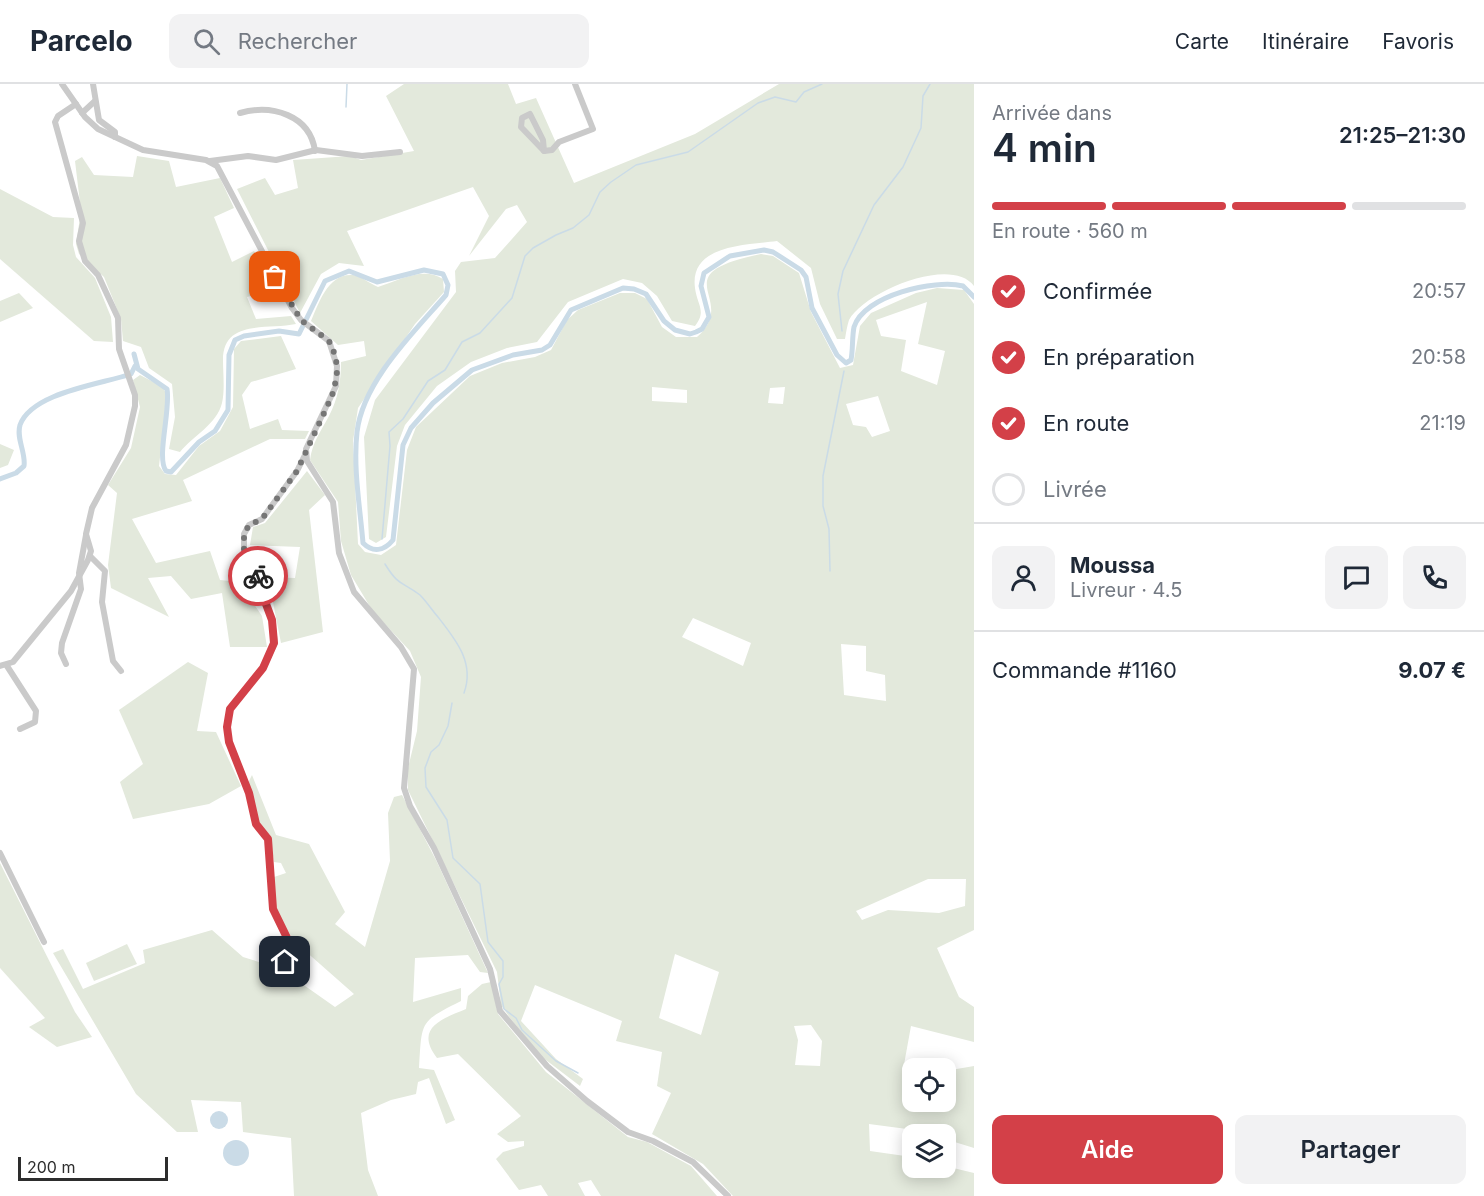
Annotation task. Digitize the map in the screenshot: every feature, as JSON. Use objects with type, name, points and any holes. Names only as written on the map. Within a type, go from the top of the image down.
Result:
[{"type":"street","points":[[62,84],[82,113],[98,129],[143,150],[209,161],[248,156],[276,160],[315,150],[362,156],[400,152]]},
{"type":"street","points":[[93,84],[100,122],[116,132],[115,137]]},
{"type":"street","points":[[544,151],[552,150],[559,142],[593,129],[575,84]]},
{"type":"street","points":[[82,113],[95,101]]},
{"type":"street","points":[[66,664],[61,653],[68,621],[81,590],[79,573],[92,508],[129,436],[135,406],[135,395],[119,349],[118,318],[99,275],[85,261],[79,241],[83,224],[56,122],[58,116],[76,104]]},
{"type":"street","points":[[240,113],[264,110],[299,120],[310,130],[315,150]]},
{"type":"street","points":[[530,114],[534,117],[543,140],[544,151],[522,129],[521,122],[524,116],[530,114]]},
{"type":"street","points":[[209,161],[217,166],[226,179],[250,230],[301,320],[329,341],[333,348],[337,376],[332,396],[297,471],[262,519],[249,525],[244,534],[244,557],[267,594],[266,604],[272,620],[274,643],[263,668],[230,709],[227,727],[229,742],[249,793],[256,824],[268,839],[273,909],[291,946],[288,959],[285,962],[277,962]]},
{"type":"street","points":[[305,455],[333,502],[339,553],[354,592],[401,647],[414,669],[404,788],[410,806],[434,848],[490,969],[500,1011],[547,1066],[587,1101],[628,1132],[652,1141],[693,1162],[728,1196]]},
{"type":"street","points":[[86,534],[90,556],[105,571],[102,602],[113,661],[121,671]]},
{"type":"street","points":[[20,729],[35,722],[36,711],[4,666],[13,662],[71,591],[90,556]]},
{"type":"street","points":[[0,853],[44,942]]},
{"type":"shaded area","points":[[404,84],[508,84],[516,104],[536,98],[574,183],[695,134],[779,84],[974,84],[974,286],[963,277],[947,274],[909,281],[889,289],[858,309],[849,320],[845,339],[837,339],[820,304],[811,268],[777,241],[723,250],[711,255],[701,263],[696,274],[695,288],[701,312],[695,326],[672,321],[657,296],[642,283],[623,279],[568,302],[537,342],[507,348],[471,362],[437,386],[405,425],[397,446],[386,537],[376,543],[369,539],[364,437],[375,400],[456,292],[455,271],[461,262],[495,258],[527,222],[517,205],[506,209],[469,256],[489,216],[473,187],[347,231],[364,266],[339,263],[321,274],[300,313],[237,189],[265,178],[275,195],[298,188],[293,160],[350,156],[361,160],[414,151],[386,96]]},
{"type":"shaded area","points":[[137,156],[169,161],[176,187],[220,178],[234,208],[214,217],[232,262],[254,251],[276,289],[247,297],[256,319],[291,316],[296,324],[249,329],[238,332],[230,338],[225,347],[223,360],[223,393],[219,410],[210,424],[180,452],[169,449],[175,417],[172,384],[149,368],[141,347],[123,341],[121,319],[104,277],[79,254],[76,244],[81,211],[75,161],[82,157],[94,175],[133,177]]},
{"type":"shaded area","points":[[0,189],[53,217],[74,218],[73,245],[76,257],[95,278],[111,317],[113,342],[94,341],[0,259]]},
{"type":"shaded area","points":[[761,254],[773,256],[799,273],[811,312],[840,368],[853,365],[860,326],[871,313],[916,293],[937,288],[964,290],[974,304],[974,930],[937,948],[959,997],[974,1007],[974,1042],[911,1026],[905,1058],[902,1058],[902,1112],[956,1112],[956,1069],[974,1066],[974,1148],[956,1142],[956,1124],[902,1124],[902,1128],[869,1124],[870,1151],[902,1156],[902,1178],[956,1178],[956,1169],[974,1173],[974,1196],[733,1196],[703,1164],[652,1134],[671,1093],[657,1086],[662,1052],[616,1041],[622,1021],[535,985],[521,1021],[556,1059],[583,1079],[580,1086],[542,1057],[501,1005],[497,972],[408,790],[408,768],[417,731],[421,677],[410,651],[372,610],[351,575],[341,541],[338,502],[310,460],[315,443],[335,403],[340,383],[341,362],[366,356],[364,341],[338,345],[311,321],[321,298],[337,279],[356,275],[378,287],[420,274],[436,275],[443,279],[444,292],[415,324],[358,408],[353,441],[358,544],[365,552],[381,555],[396,545],[407,450],[416,427],[470,376],[502,363],[535,357],[551,350],[567,320],[578,310],[620,293],[635,293],[647,299],[662,327],[676,337],[697,337],[708,323],[711,311],[707,289],[708,279],[714,270],[731,262]],"holes":[[[927,302],[918,344],[945,351],[937,385],[901,371],[906,340],[881,336],[876,320]],[[652,387],[687,390],[687,403],[652,401]],[[785,387],[783,404],[768,403],[770,388]],[[878,396],[890,431],[872,437],[866,427],[853,425],[846,404]],[[693,618],[751,643],[743,666],[682,637]],[[841,644],[866,646],[866,671],[885,675],[886,701],[844,695]],[[928,879],[966,879],[965,906],[939,913],[888,910],[862,920],[856,911]],[[675,954],[719,972],[701,1035],[659,1018]],[[811,1025],[822,1041],[820,1066],[795,1065],[798,1040],[794,1026]]]},
{"type":"shaded area","points":[[19,293],[33,308],[0,322],[0,301]]},
{"type":"shaded area","points":[[281,336],[296,369],[251,382],[242,395],[250,429],[278,419],[282,430],[309,431],[305,439],[270,439],[183,480],[192,501],[132,519],[156,563],[210,551],[220,580],[239,582],[262,616],[267,647],[230,647],[222,593],[191,599],[171,576],[148,578],[169,617],[111,588],[108,565],[117,493],[108,485],[131,448],[140,407],[133,380],[140,375],[163,387],[167,396],[159,466],[165,474],[176,475],[199,446],[220,431],[233,407],[234,349],[241,341]]},
{"type":"shaded area","points":[[0,444],[14,450],[8,465],[0,468]]},
{"type":"shaded area","points":[[307,471],[325,495],[309,510],[323,632],[281,643],[268,577],[295,578],[300,547],[250,545],[253,527],[265,523]]},
{"type":"shaded area","points":[[188,662],[208,673],[197,731],[216,732],[241,786],[209,804],[133,819],[120,782],[143,764],[119,710]]},
{"type":"shaded area","points":[[252,775],[276,835],[309,844],[345,912],[335,924],[365,947],[390,861],[388,813],[394,797],[402,795],[437,862],[488,973],[480,972],[468,955],[415,958],[413,1002],[461,988],[461,1001],[437,1014],[425,1025],[419,1068],[434,1070],[455,1120],[446,1124],[429,1078],[418,1082],[416,1094],[391,1100],[361,1113],[368,1170],[378,1196],[294,1196],[291,1138],[243,1132],[241,1102],[191,1100],[198,1132],[177,1132],[136,1094],[53,953],[63,949],[83,989],[145,963],[143,950],[212,930],[243,957],[281,969],[335,1007],[354,994],[295,942],[276,913],[274,877],[286,873],[281,863],[274,862],[270,835],[258,823],[248,783]]},
{"type":"shaded area","points":[[0,863],[75,1012],[92,1037],[57,1047],[29,1027],[45,1018],[0,968]]},
{"type":"shaded area","points":[[127,944],[137,964],[94,981],[86,963]]},
{"type":"shaded area","points":[[491,982],[498,1014],[546,1072],[628,1137],[647,1142],[691,1166],[717,1196],[601,1196],[591,1180],[578,1183],[585,1196],[548,1196],[541,1185],[519,1190],[496,1159],[503,1152],[524,1146],[524,1141],[508,1142],[497,1134],[521,1116],[458,1054],[437,1058],[428,1039],[434,1026],[466,1009],[468,996],[482,984]]},
{"type":"water","points":[[219,1111],[225,1114],[228,1120],[225,1126],[219,1129],[213,1126],[210,1120],[213,1114]]},
{"type":"water","points":[[236,1140],[245,1144],[249,1153],[245,1162],[236,1166],[227,1162],[223,1153],[227,1144]]},
{"type":"waterway","points":[[346,107],[347,84]]},
{"type":"waterway","points":[[382,539],[390,446],[389,432],[403,419],[428,381],[445,370],[462,342],[480,333],[512,298],[525,256],[533,248],[573,228],[589,215],[600,192],[636,165],[688,152],[758,103],[775,97],[796,102],[804,92],[822,84]]},
{"type":"waterway","points":[[842,331],[838,294],[843,271],[874,205],[903,167],[921,128],[923,96],[930,84]]},
{"type":"waterway","points":[[134,354],[138,369],[167,389],[162,456],[166,471],[171,472],[199,442],[215,431],[228,410],[229,355],[235,340],[244,336],[279,331],[299,334],[325,281],[349,271],[377,282],[424,270],[443,274],[448,285],[446,295],[405,341],[379,376],[361,413],[357,432],[356,459],[363,543],[378,549],[386,547],[393,540],[403,445],[411,428],[433,403],[472,370],[513,355],[542,350],[550,345],[571,310],[623,288],[634,289],[646,294],[664,321],[675,330],[690,334],[702,329],[709,317],[701,286],[704,273],[730,256],[764,250],[773,252],[801,270],[806,277],[812,308],[837,355],[846,363],[851,360],[854,327],[860,316],[871,306],[886,298],[919,287],[951,284],[963,286],[974,297]]},
{"type":"waterway","points":[[0,479],[16,473],[24,466],[19,430],[27,414],[53,397],[131,374],[135,366]]},
{"type":"waterway","points":[[830,571],[829,529],[823,506],[823,476],[844,371]]},
{"type":"waterway","points":[[385,564],[397,580],[422,597],[457,643],[467,672],[464,693]]},
{"type":"waterway","points":[[452,703],[448,726],[439,745],[431,752],[425,768],[426,787],[447,820],[453,858],[480,884],[488,942],[503,961],[503,977],[499,984],[504,1009],[516,1018],[522,1030],[556,1061],[578,1073]]},
{"type":"way so far","points":[[258,576],[247,565],[244,557],[244,534],[249,525],[262,519],[297,471],[332,396],[337,376],[336,357],[329,341],[301,320],[275,277]]},
{"type":"route","points":[[258,576],[267,594],[266,604],[272,620],[274,643],[271,655],[263,668],[230,709],[227,727],[229,742],[249,793],[256,824],[268,839],[273,909],[291,946],[285,962]]}]
